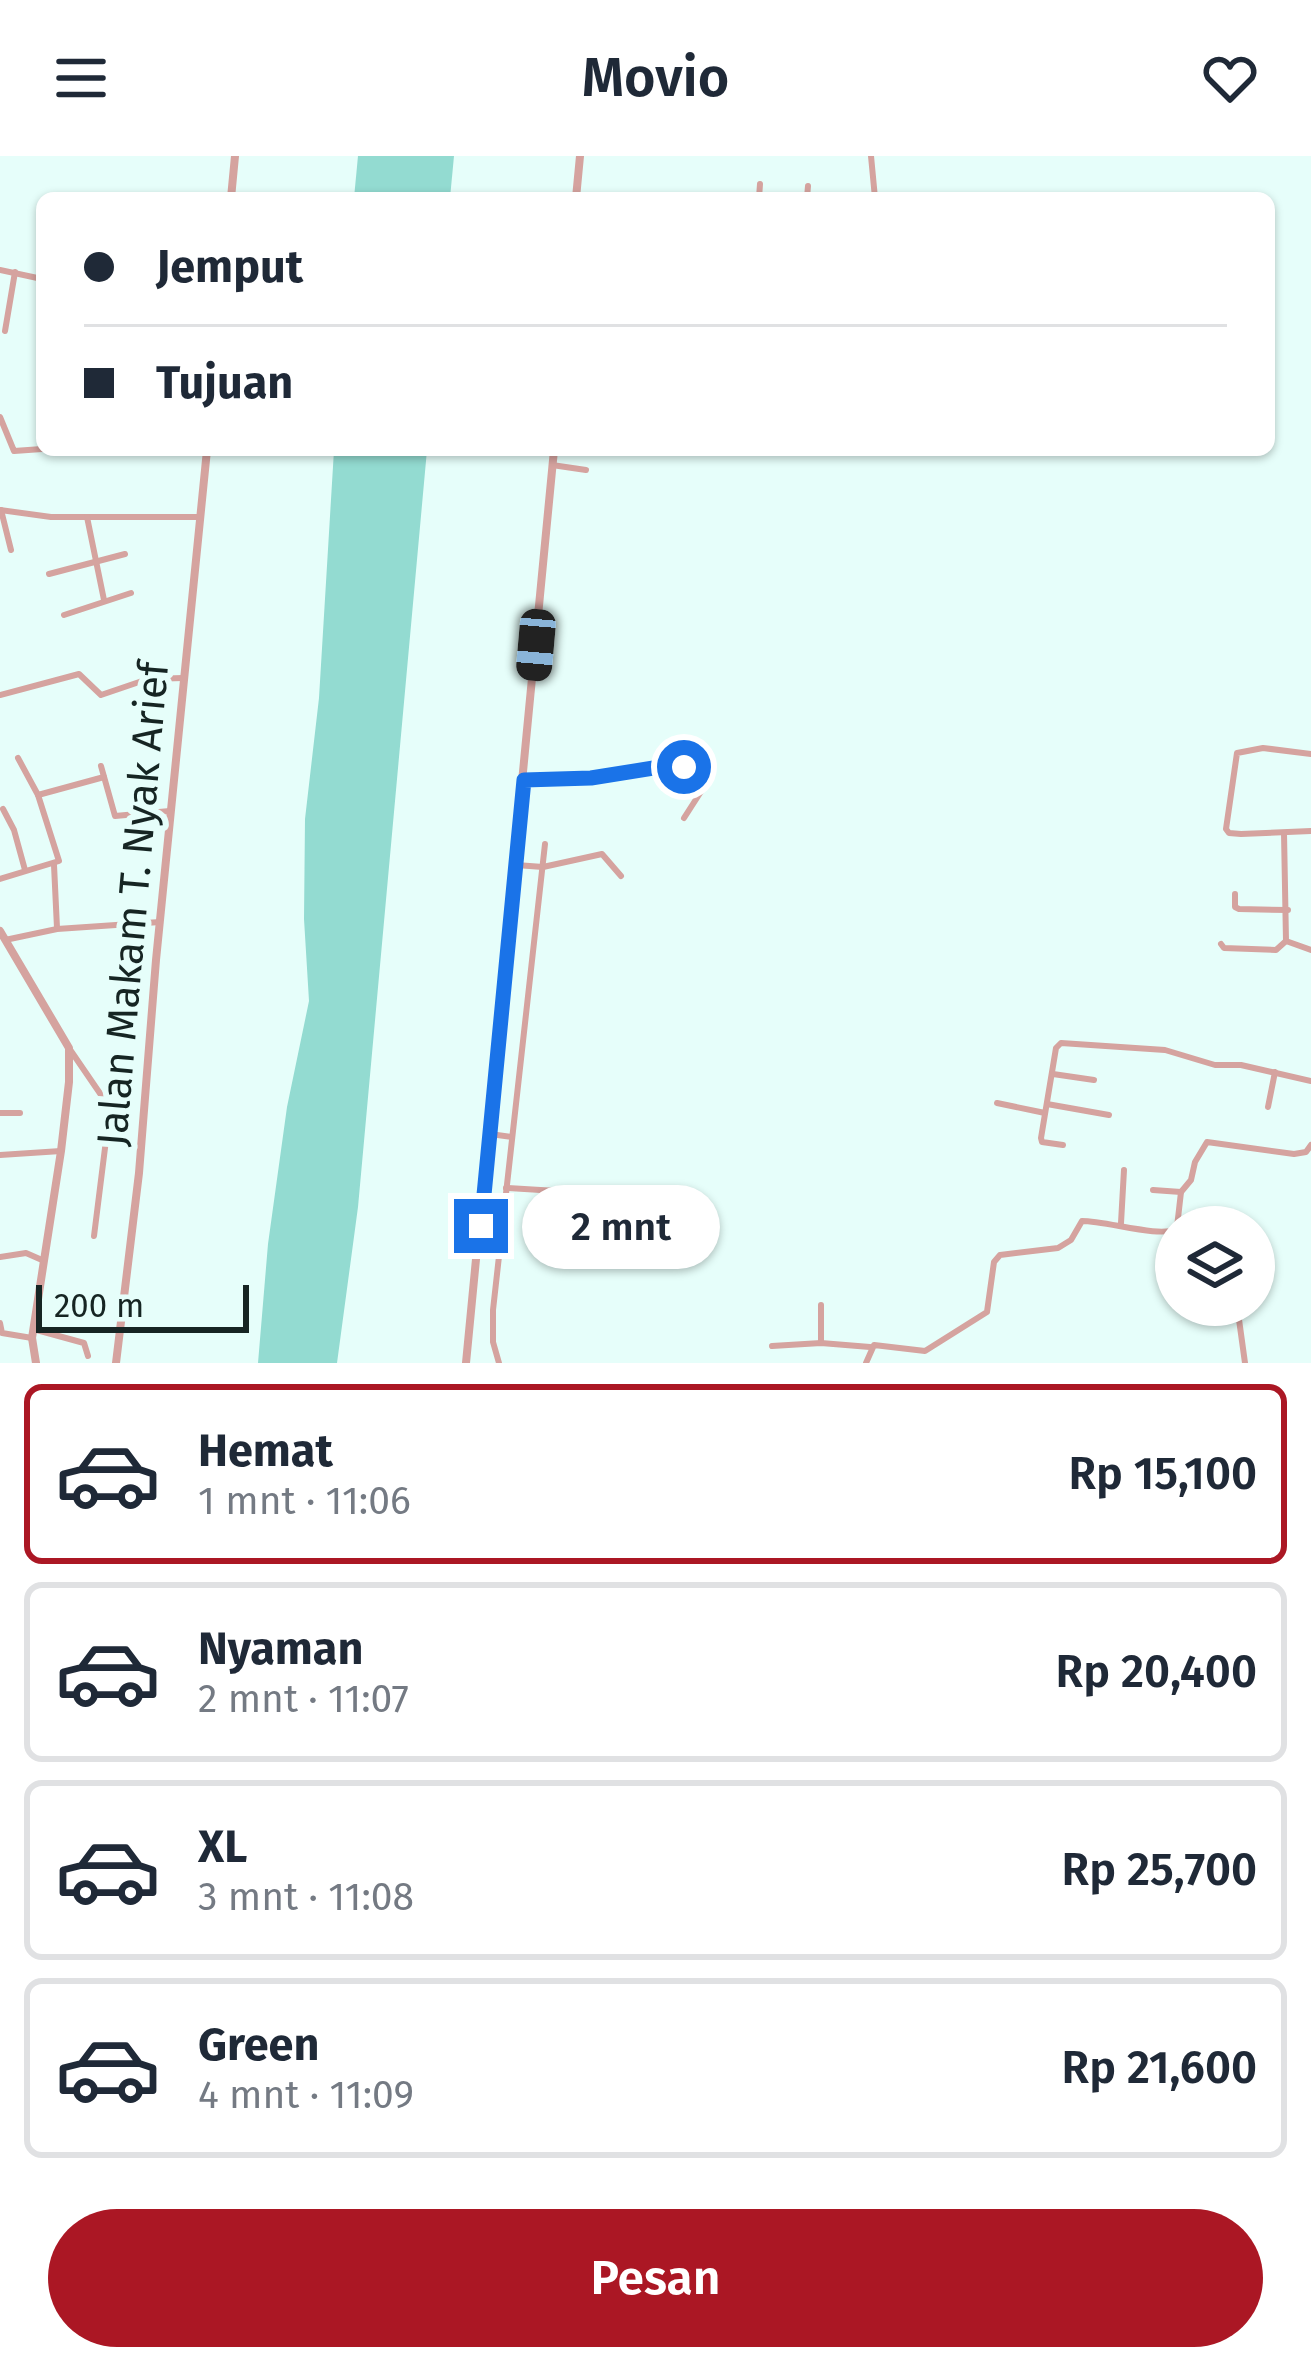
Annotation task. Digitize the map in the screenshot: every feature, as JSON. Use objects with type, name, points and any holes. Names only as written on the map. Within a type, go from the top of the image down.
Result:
[{"type":"street","points":[[232,192],[235,156]]},
{"type":"street","points":[[577,192],[580,156]]},
{"type":"street","points":[[871,156],[874,192]]},
{"type":"street","points":[[759,192],[760,184]]},
{"type":"street","points":[[808,186],[808,192]]},
{"type":"street","points":[[0,270],[36,277]]},
{"type":"street","points":[[5,331],[15,272]]},
{"type":"street","points":[[0,417],[14,451],[36,449]]},
{"type":"street","name":"Jalan Makam T. Nyak Arief","points":[[116,1363],[140,1173],[206,456]]},
{"type":"street","points":[[466,1363],[493,1135],[554,456]]},
{"type":"street","points":[[553,465],[582,469]]},
{"type":"street","points":[[11,550],[0,510],[51,518],[200,517]]},
{"type":"street","points":[[87,517],[104,600]]},
{"type":"street","points":[[49,574],[125,554]]},
{"type":"street","points":[[64,614],[130,593]]},
{"type":"street","points":[[0,695],[80,674],[101,695],[148,679],[183,678]]},
{"type":"street","points":[[1311,754],[1248,748],[1235,757],[1227,832],[1311,830]]},
{"type":"street","points":[[18,758],[38,795],[59,856],[54,866],[57,929]]},
{"type":"street","points":[[524,780],[591,778],[680,765],[703,782]]},
{"type":"street","points":[[101,766],[115,816],[170,812]]},
{"type":"street","points":[[684,818],[709,768]]},
{"type":"street","points":[[38,795],[104,777]]},
{"type":"street","points":[[3,809],[25,870]]},
{"type":"street","points":[[1284,833],[1286,941]]},
{"type":"street","points":[[499,1363],[493,1318],[545,844]]},
{"type":"street","points":[[518,865],[542,867],[602,854],[621,876]]},
{"type":"street","points":[[0,879],[54,866]]},
{"type":"street","points":[[1235,894],[1239,909],[1288,910]]},
{"type":"street","points":[[94,1236],[110,1108],[2,934],[160,922]]},
{"type":"street","points":[[1221,944],[1224,948],[1273,950],[1286,941]]},
{"type":"street","points":[[1286,941],[1311,950]]},
{"type":"street","points":[[1063,1145],[1041,1140],[1056,1048],[1061,1043],[1151,1048],[1215,1065],[1241,1065],[1311,1081]]},
{"type":"street","points":[[36,1363],[33,1333],[61,1151],[69,1048]]},
{"type":"street","points":[[1268,1107],[1275,1072]]},
{"type":"street","points":[[1053,1073],[1094,1080]]},
{"type":"street","points":[[998,1103],[1108,1115]]},
{"type":"street","points":[[0,1113],[20,1113]]},
{"type":"street","points":[[493,1135],[511,1137]]},
{"type":"street","points":[[1179,1206],[1181,1192],[1208,1142],[1294,1154],[1306,1152],[1311,1145]]},
{"type":"street","points":[[0,1156],[61,1151]]},
{"type":"street","points":[[1121,1223],[1124,1170]]},
{"type":"street","points":[[506,1188],[557,1192]]},
{"type":"street","points":[[1153,1190],[1181,1192]]},
{"type":"street","points":[[772,1346],[870,1347],[881,1343],[928,1350],[989,1310],[997,1258],[1058,1248],[1071,1240],[1082,1221],[1121,1223],[1155,1232]]},
{"type":"street","points":[[0,1257],[26,1253],[42,1260]]},
{"type":"street","points":[[821,1305],[821,1343]]},
{"type":"street","points":[[472,1317],[493,1318]]},
{"type":"street","points":[[0,1323],[2,1333],[33,1333],[84,1343],[88,1356]]},
{"type":"street","points":[[1240,1326],[1245,1363]]},
{"type":"street","points":[[866,1363],[870,1347]]},
{"type":"water","points":[[358,156],[454,156],[451,192],[355,192]]},
{"type":"water","points":[[334,456],[426,456],[358,1207],[337,1363],[258,1363],[287,1107],[309,1001],[305,819],[319,698]]},
{"type":"route","points":[[481,1226],[524,780],[572,780],[684,767]]}]
